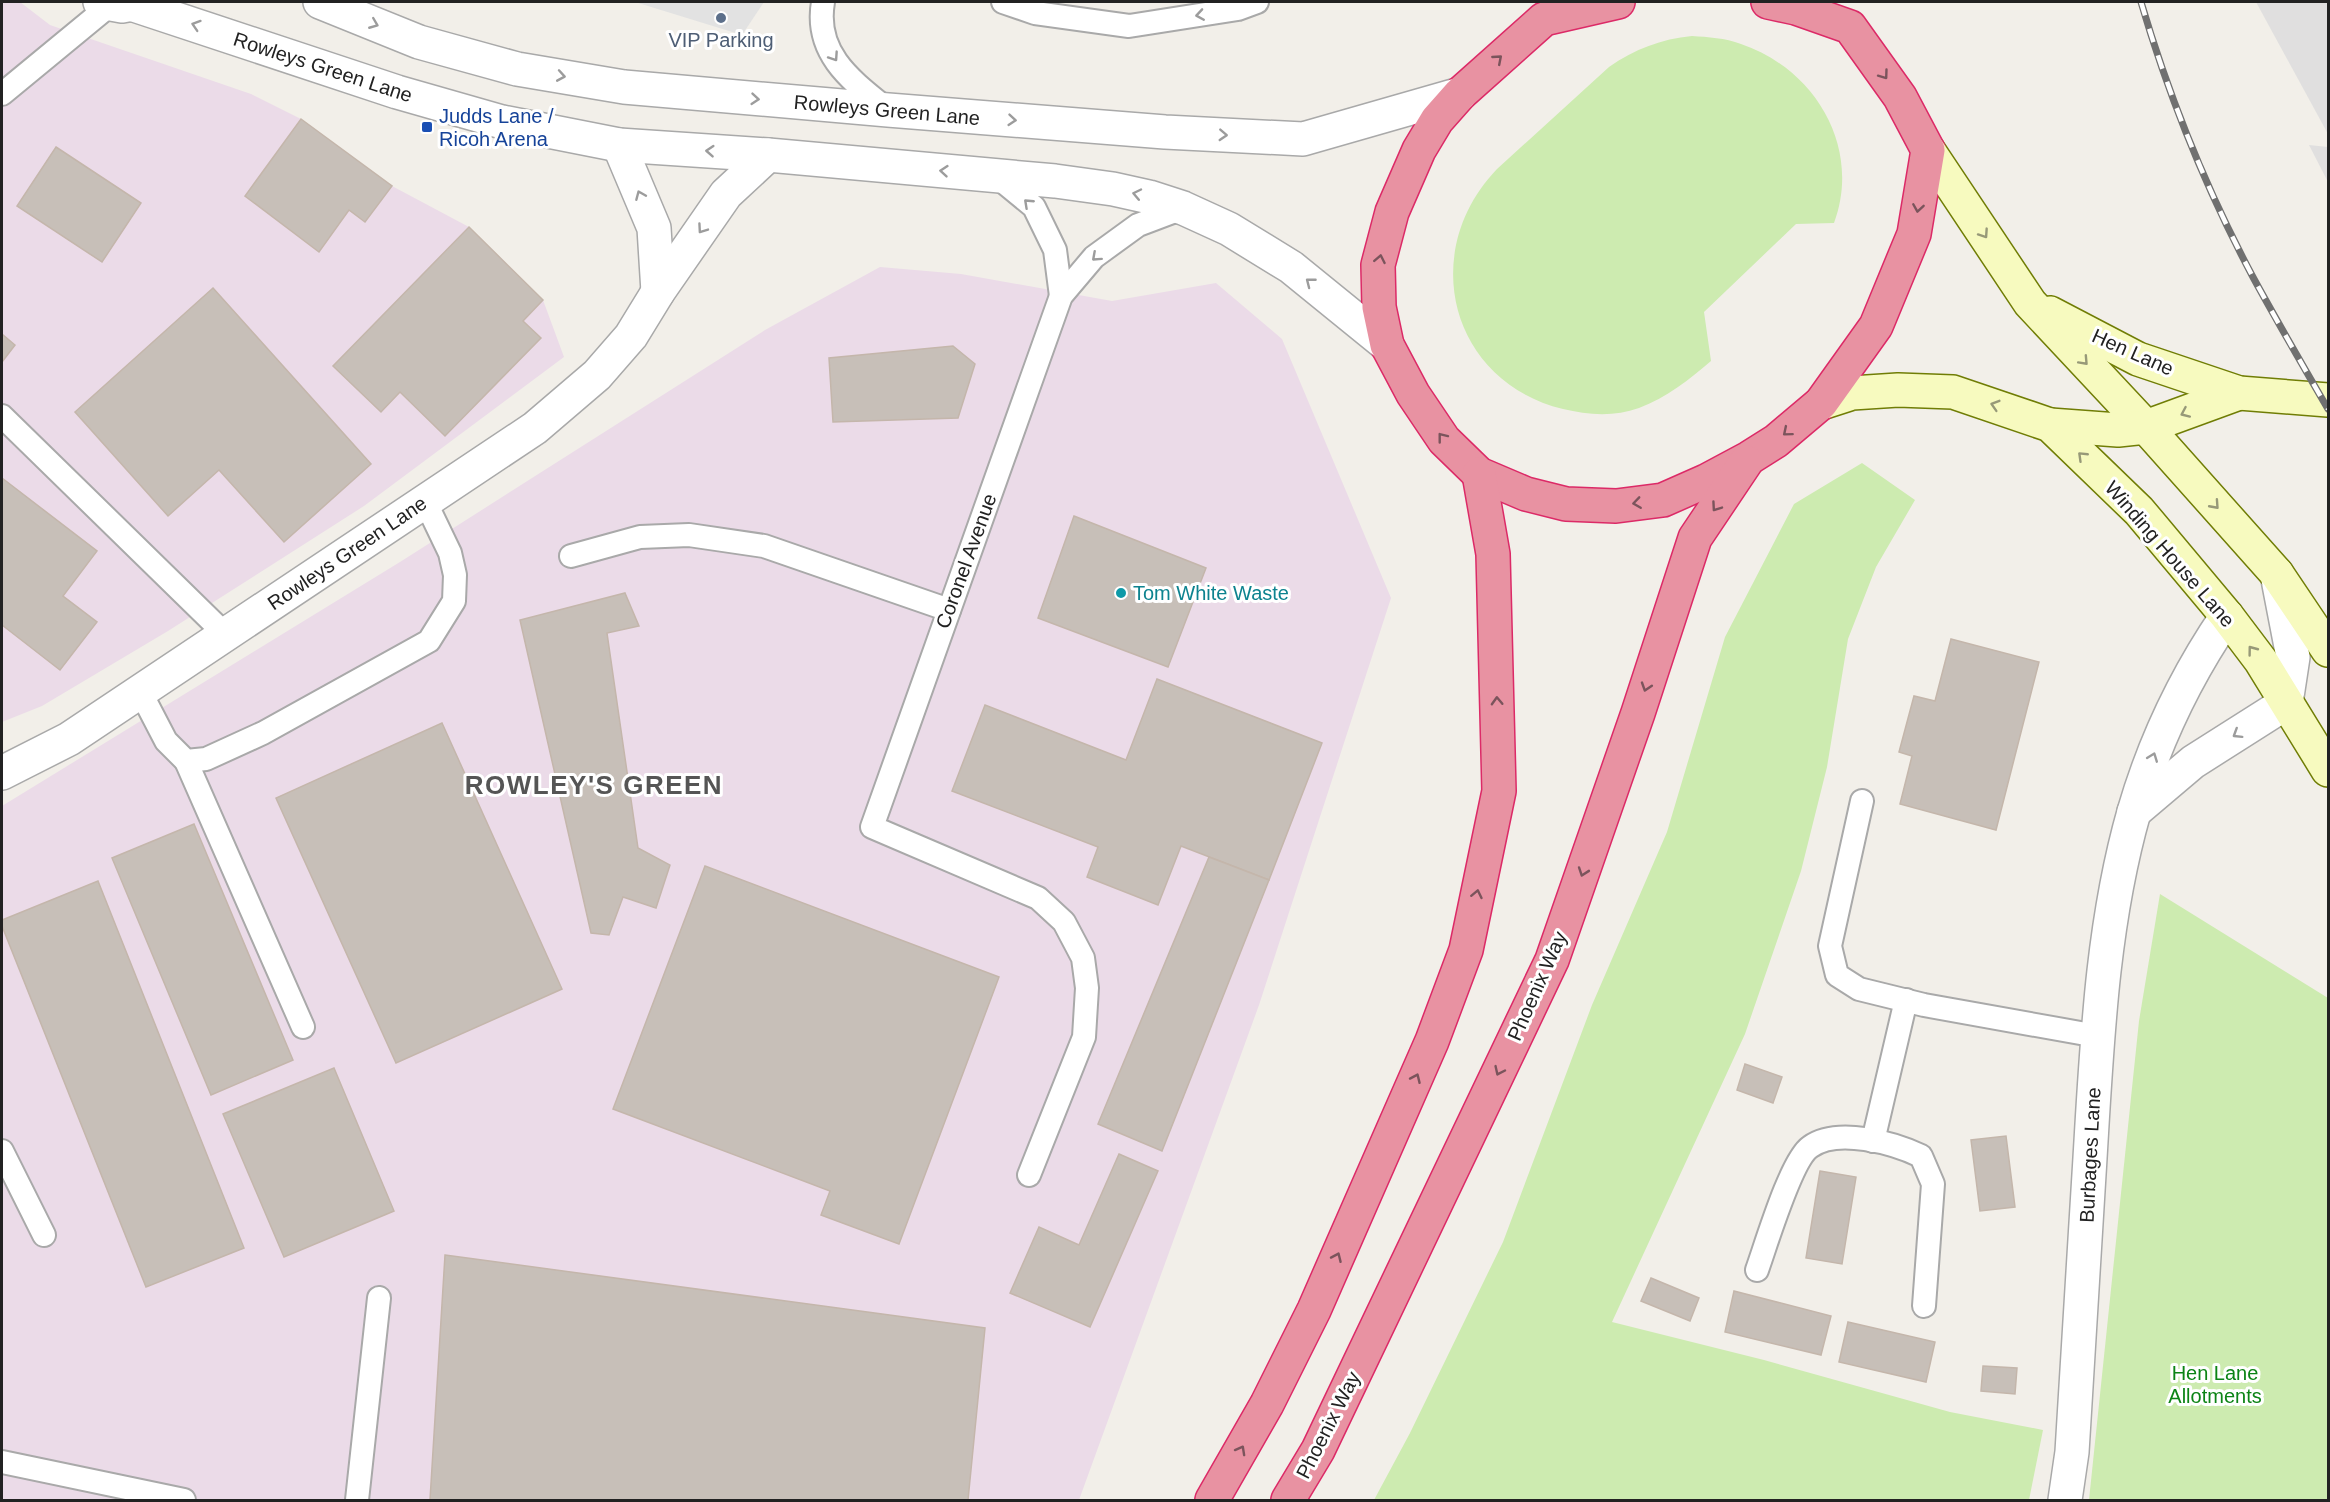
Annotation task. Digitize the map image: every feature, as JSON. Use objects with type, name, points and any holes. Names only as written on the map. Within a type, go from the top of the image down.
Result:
[{"type":"highway","points":[[1618,2],[1550,10],[1460,94],[1437,120],[1419,150],[1392,212],[1378,265],[1379,307],[1388,345],[1413,394],[1444,441],[1479,474],[1527,494],[1566,504],[1616,506],[1663,500],[1706,481],[1776,441],[1821,403],[1876,326],[1914,234],[1928,150],[1900,97],[1846,14],[1768,2]]},
{"type":"highway","name":"Phoenix Way","points":[[1288,1500],[1318,1450],[1552,960],[1638,713],[1695,538],[1749,458]]},
{"type":"highway","points":[[1212,1500],[1266,1404],[1314,1310],[1432,1041],[1466,950],[1499,791],[1493,554],[1479,474]]},
{"type":"street","name":"Rowleys Green Lane","points":[[320,2],[419,42],[517,69],[624,87],[888,110],[1165,132],[1303,139],[1460,94]]},
{"type":"street","name":"Rowleys Green Lane","points":[[122,3],[397,92],[502,122],[619,144],[995,175],[1113,189],[1149,196],[1183,208],[1229,229],[1291,267],[1388,345]]},
{"type":"street","points":[[619,144],[654,228],[658,292]]},
{"type":"street","points":[[1928,150],[2030,303],[2277,574],[2328,650]]},
{"type":"street","name":"Rowleys Green Lane","points":[[2,773],[69,739],[535,428],[597,375],[631,336],[658,292],[726,194],[768,155]]},
{"type":"street","name":"Hen Lane","points":[[2030,303],[2138,358],[2240,393],[2328,400]]},
{"type":"street","name":"Winding House Lane","points":[[1821,403],[1852,393],[1898,390],[1953,392],[2050,425],[2139,511],[2227,616],[2261,661],[2328,770]]},
{"type":"street","name":"Hen Lane","points":[[2050,425],[2118,430],[2145,427],[2240,393]]},
{"type":"street","points":[[2134,812],[2193,762],[2286,703],[2293,657],[2277,574]]},
{"type":"street","name":"Burbages Lane","points":[[2065,1500],[2073,1452],[2097,1036],[2105,960],[2118,878],[2134,812],[2168,720],[2213,636],[2227,616]]},
{"type":"lane","points":[[823,2],[821,15],[828,49],[845,75],[888,110]]},
{"type":"lane","points":[[1003,2],[1035,13],[1129,26],[1238,9],[1257,2]]},
{"type":"lane","points":[[2,94],[122,3]]},
{"type":"lane","name":"Coronel Avenue","points":[[995,175],[1034,207],[1055,250],[1061,296]]},
{"type":"lane","name":"Coronel Avenue","points":[[1029,1175],[1084,1037],[1088,988],[1083,958],[1064,922],[1038,898],[872,826],[1061,296],[1094,257],[1120,237],[1138,225],[1183,208]]},
{"type":"lane","points":[[2,416],[225,634]]},
{"type":"lane","points":[[186,761],[206,759],[263,733],[429,641],[454,601],[455,575],[450,553],[425,501]]},
{"type":"lane","points":[[571,556],[640,537],[689,535],[764,546],[949,610]]},
{"type":"lane","points":[[140,691],[166,741],[186,761],[303,1027]]},
{"type":"lane","points":[[1862,801],[1830,946],[1837,975],[1858,989],[2097,1036]]},
{"type":"lane","points":[[1873,1141],[1906,1000]]},
{"type":"lane","points":[[1757,1270],[1795,1167],[1809,1147],[1830,1138],[1873,1141],[1899,1146],[1921,1156],[1933,1184],[1924,1306]]},
{"type":"lane","points":[[2,1150],[44,1235]]},
{"type":"lane","points":[[357,1500],[379,1298]]},
{"type":"lane","points":[[2,1462],[184,1500]]},
{"type":"shaded area","points":[[2,2],[20,2],[50,25],[251,94],[301,119],[392,186],[469,227],[543,300],[564,357],[364,506],[168,631],[42,706],[2,722]]},
{"type":"shaded area","name":"VIP Parking","points":[[635,2],[764,2],[742,35]]},
{"type":"shaded area","points":[[2256,2],[2328,2],[2328,134]]},
{"type":"shaded area","points":[[2309,145],[2328,147],[2328,182]]},
{"type":"shaded area","points":[[880,267],[961,274],[1112,301],[1216,283],[1282,339],[1391,598],[1259,1005],[1079,1500],[2,1500],[2,806],[400,562],[765,330]]},
{"type":"green space","points":[[1692,36],[1729,40],[1767,56],[1791,72],[1810,92],[1826,114],[1836,140],[1842,166],[1841,195],[1834,223],[1796,224],[1704,312],[1711,361],[1659,399],[1630,411],[1601,414],[1563,409],[1524,394],[1493,371],[1471,342],[1458,309],[1453,274],[1458,237],[1472,202],[1497,169],[1609,67],[1649,46]]},
{"type":"green space","points":[[1862,463],[1915,500],[1876,567],[1848,639],[1827,767],[1801,871],[1745,1034],[1612,1322],[1764,1360],[1950,1412],[2043,1430],[2029,1500],[1374,1500],[1410,1433],[1503,1242],[1592,1005],[1667,832],[1725,637],[1794,504]]},
{"type":"green space","name":"Hen Lane Allotments","points":[[2160,894],[2328,998],[2328,1500],[2089,1500],[2139,1021]]},
{"type":"building","points":[[301,119],[392,186],[365,222],[349,210],[319,252],[245,196]]},
{"type":"building","points":[[56,147],[141,203],[102,262],[17,206]]},
{"type":"building","points":[[469,227],[543,300],[523,321],[541,338],[445,436],[400,392],[381,412],[333,366]]},
{"type":"building","points":[[213,288],[371,464],[284,542],[219,470],[168,516],[75,412]]},
{"type":"building","points":[[2,334],[15,345],[2,362]]},
{"type":"building","points":[[953,346],[975,364],[958,418],[833,422],[829,358]]},
{"type":"building","points":[[2,478],[97,551],[63,596],[97,622],[60,670],[2,625]]},
{"type":"building","name":"Tom White Waste","points":[[1074,516],[1206,568],[1168,667],[1038,618]]},
{"type":"building","points":[[625,593],[639,626],[607,633],[638,848],[670,865],[656,908],[623,897],[609,935],[591,933],[520,620]]},
{"type":"building","points":[[1951,639],[2039,662],[1996,830],[1900,804],[1912,756],[1899,752],[1914,696],[1935,701]]},
{"type":"building","points":[[1157,679],[1322,743],[1269,880],[1181,846],[1158,905],[1087,877],[1098,847],[952,791],[985,705],[1126,760]]},
{"type":"building","points":[[442,723],[562,989],[396,1063],[276,798]]},
{"type":"building","points":[[194,824],[293,1060],[211,1095],[112,858]]},
{"type":"building","points":[[1209,857],[1269,880],[1162,1151],[1098,1124]]},
{"type":"building","points":[[705,866],[999,977],[899,1244],[821,1215],[830,1191],[613,1109]]},
{"type":"building","points":[[98,881],[244,1248],[146,1287],[2,926],[2,920]]},
{"type":"building","points":[[1745,1064],[1782,1077],[1773,1103],[1737,1090]]},
{"type":"building","points":[[334,1068],[394,1211],[284,1257],[223,1114]]},
{"type":"building","points":[[2006,1136],[2015,1207],[1980,1211],[1971,1140]]},
{"type":"building","points":[[1119,1154],[1158,1171],[1090,1327],[1010,1293],[1039,1227],[1079,1245]]},
{"type":"building","points":[[1820,1171],[1856,1177],[1842,1264],[1806,1258]]},
{"type":"building","points":[[445,1255],[985,1328],[968,1500],[430,1500]]},
{"type":"building","points":[[1651,1278],[1699,1298],[1690,1321],[1641,1301]]},
{"type":"building","points":[[1734,1291],[1831,1316],[1821,1355],[1725,1332]]},
{"type":"building","points":[[1848,1322],[1935,1342],[1926,1382],[1839,1362]]},
{"type":"building","points":[[1983,1366],[2017,1368],[2015,1394],[1981,1391]]},
{"type":"railway","points":[[2141,2],[2190,143],[2220,212],[2254,279],[2328,409]]},
{"type":"place","name":"VIP Parking","points":[[721,18]]},
{"type":"place","name":"Judds Lane / Ricoh Arena","points":[[427,127]]},
{"type":"place","name":"Tom White Waste","points":[[1121,593]]},
{"type":"district","name":"ROWLEY'S GREEN","points":[[594,785]]}]
